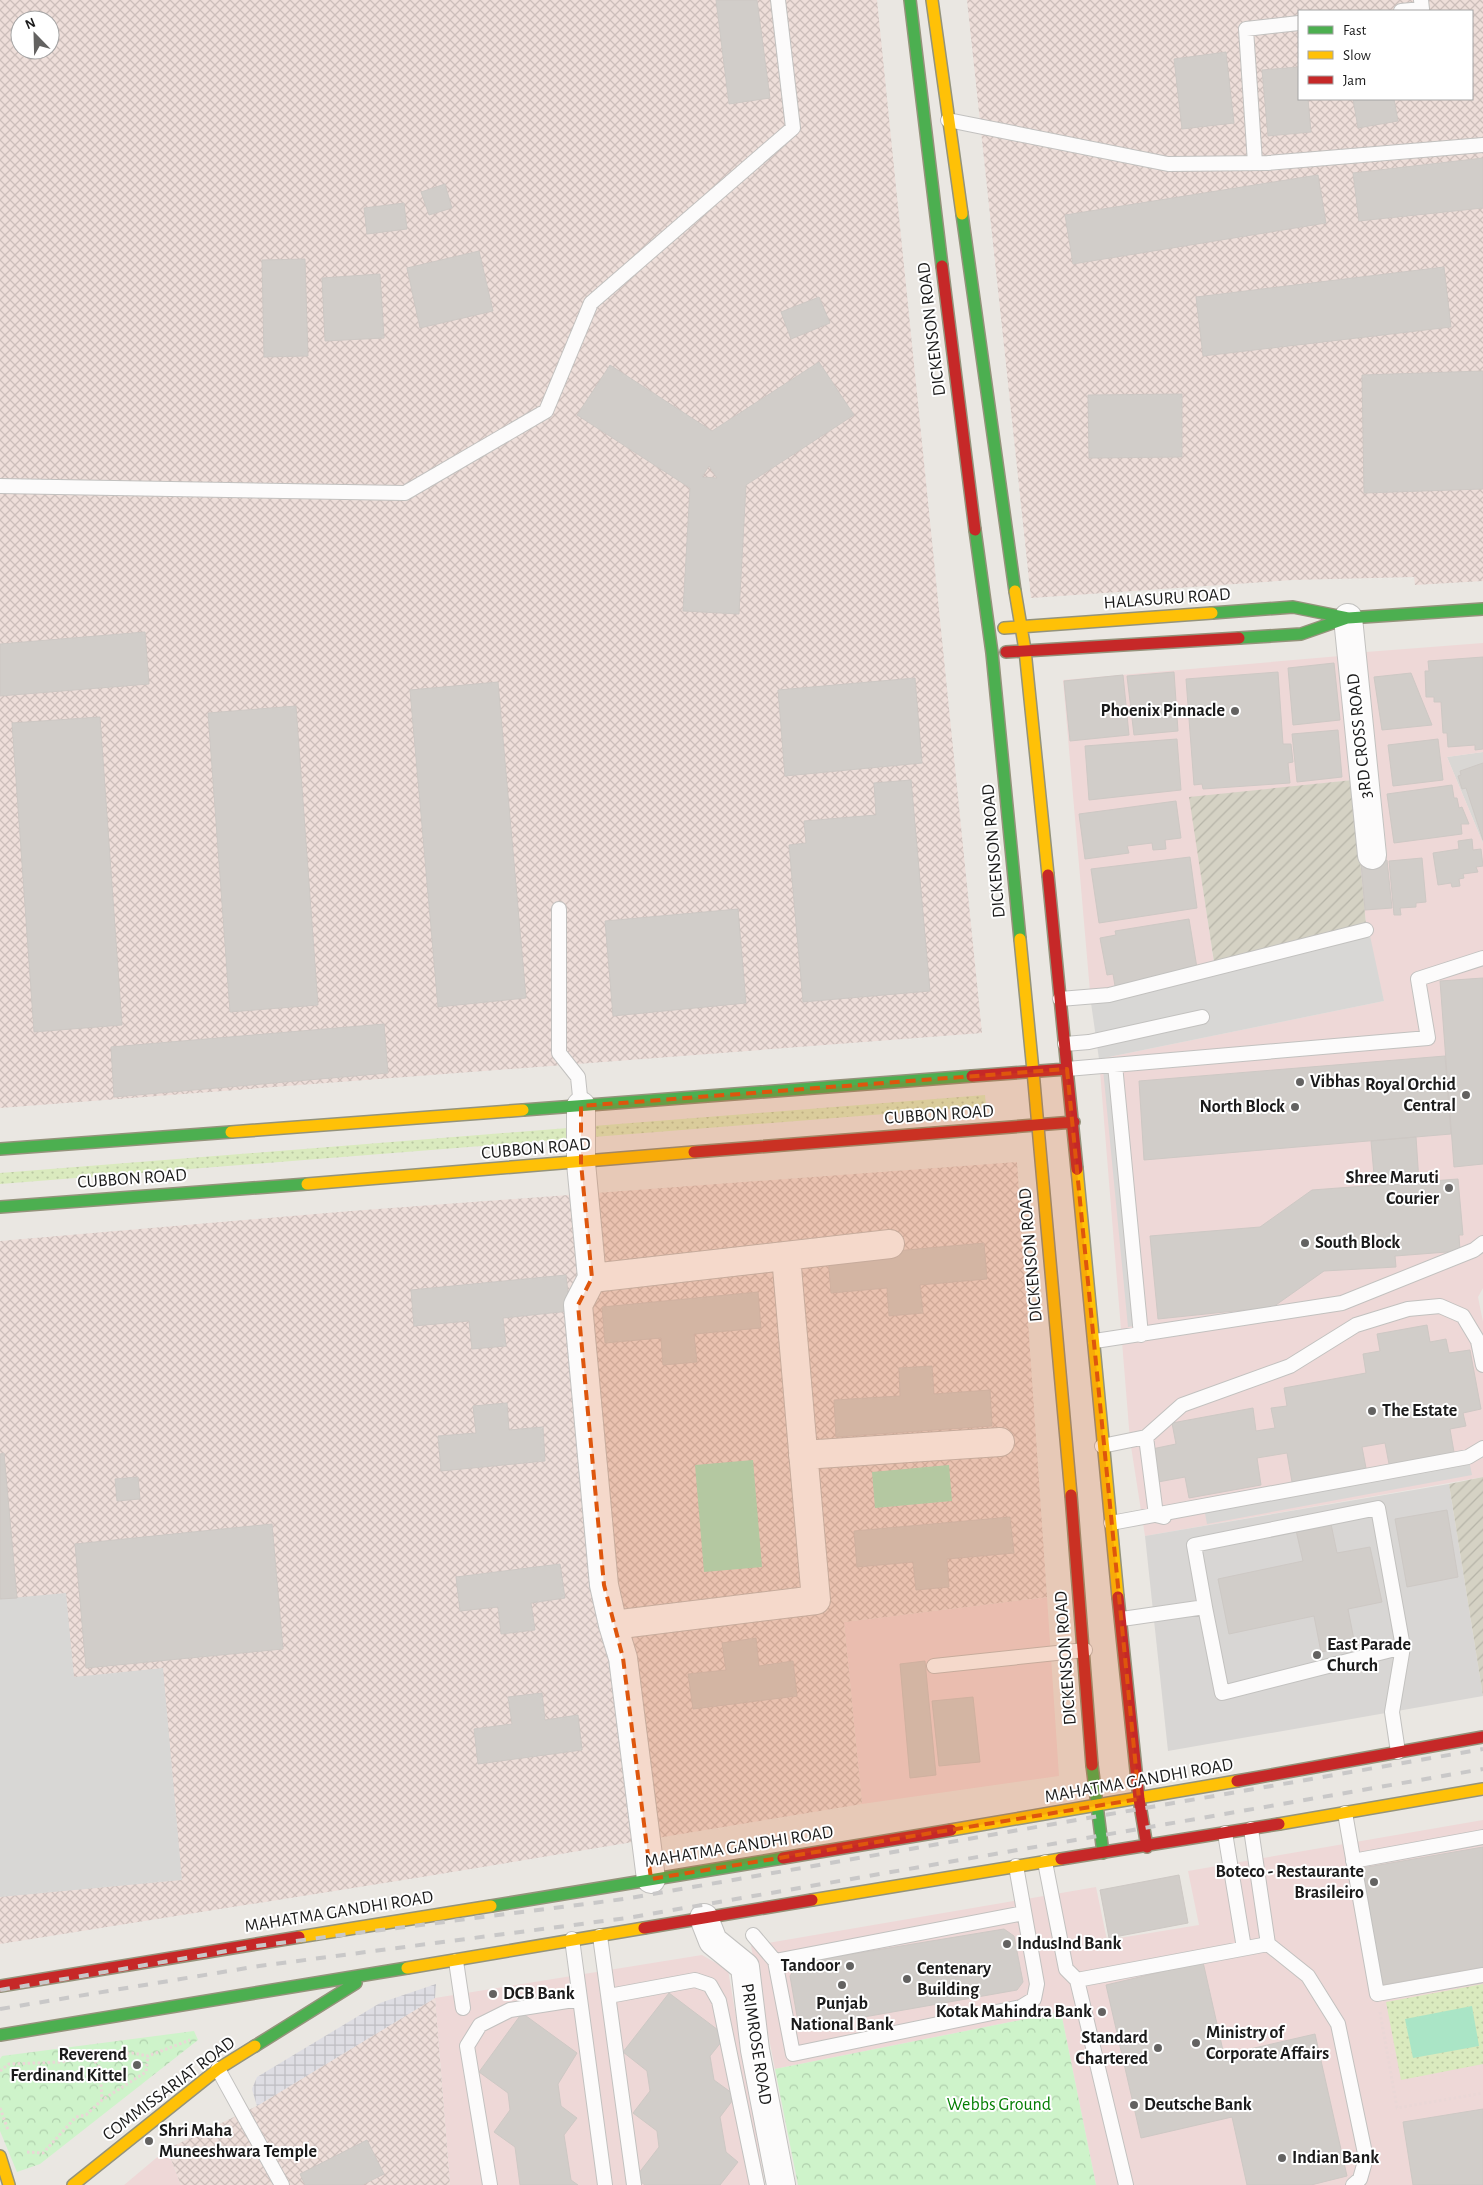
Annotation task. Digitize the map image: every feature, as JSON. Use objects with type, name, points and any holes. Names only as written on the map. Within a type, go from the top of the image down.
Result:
[{"type":"main road","name":"DICKENSON ROAD","points":[[910,0],[926,123],[949,332],[992,653],[1033,1071],[1085,1650],[1096,1806],[1103,1853]]},
{"type":"main road","points":[[932,0],[1025,650],[1074,1122],[1095,1341],[1102,1446],[1122,1619],[1139,1799],[1147,1847]]},
{"type":"main road","name":"HALASURU ROAD","points":[[989,629],[1293,607],[1348,618],[1483,610]]},
{"type":"main road","name":"HALASURU ROAD","points":[[1025,650],[1302,634],[1348,618]]},
{"type":"main road","points":[[992,653],[1025,650]]},
{"type":"main road","name":"CUBBON ROAD","points":[[0,1149],[1068,1069]]},
{"type":"main road","name":"CUBBON ROAD","points":[[0,1207],[581,1163],[761,1146],[1074,1122]]},
{"type":"main road","name":"MAHATMA GANDHI ROAD","points":[[0,1986],[1139,1799],[1483,1737]]},
{"type":"main road","points":[[0,2035],[456,1961],[572,1939],[600,1936],[1016,1866],[1147,1847],[1483,1789]]},
{"type":"main road","name":"COMMISSARIAT ROAD","points":[[73,2185],[218,2069],[365,1976]]},
{"type":"main road","points":[[0,2156],[9,2185]]},
{"type":"street","name":"3RD CROSS ROAD","points":[[1348,618],[1372,855]]},
{"type":"street","points":[[581,1106],[581,1163],[592,1278],[578,1305],[604,1584],[623,1658],[651,1879]]},
{"type":"street","points":[[592,1278],[890,1244]]},
{"type":"street","points":[[613,1625],[816,1600],[786,1256]]},
{"type":"street","points":[[803,1454],[1000,1442]]},
{"type":"street","name":"PRIMROSE ROAD","points":[[704,1918],[713,1941],[745,1967],[755,2050],[781,2185]]},
{"type":"lane","points":[[0,486],[405,493],[546,410],[591,303],[793,128],[778,0]]},
{"type":"lane","points":[[1412,10],[1422,9],[1421,0]]},
{"type":"lane","points":[[1255,164],[1246,29],[1298,23]]},
{"type":"lane","points":[[948,120],[1168,164],[1255,164],[1483,145]]},
{"type":"lane","points":[[559,909],[559,1054],[578,1077],[581,1106]]},
{"type":"lane","points":[[1060,999],[1109,995],[1366,930]]},
{"type":"lane","points":[[1068,1069],[1428,1038],[1418,980],[1483,958]]},
{"type":"lane","points":[[1065,1044],[1089,1042],[1202,1017]]},
{"type":"lane","points":[[1115,1065],[1142,1335]]},
{"type":"lane","points":[[1095,1341],[1342,1303],[1474,1250],[1483,1244]]},
{"type":"lane","points":[[1102,1446],[1146,1437],[1182,1405],[1290,1366],[1356,1325],[1408,1308],[1440,1306],[1463,1316],[1478,1341],[1483,1365]]},
{"type":"lane","points":[[1146,1437],[1156,1515]]},
{"type":"lane","points":[[1111,1523],[1468,1457],[1483,1448]]},
{"type":"lane","points":[[1398,1752],[1392,1712],[1403,1647],[1378,1508],[1194,1545],[1222,1693],[1403,1647]]},
{"type":"lane","points":[[1156,1515],[1177,1520],[1216,1513]]},
{"type":"lane","points":[[1122,1619],[1205,1607]]},
{"type":"lane","points":[[934,1666],[1085,1650]]},
{"type":"lane","points":[[1345,1813],[1377,1994],[1483,1975]]},
{"type":"lane","points":[[1251,1829],[1268,1944],[1308,1976],[1338,2024],[1366,2158],[1360,2179],[1353,2185]]},
{"type":"lane","points":[[1225,1833],[1244,1948]]},
{"type":"lane","points":[[1353,1860],[1483,1838]]},
{"type":"lane","points":[[1045,1862],[1066,1969],[1077,1980],[1126,2185]]},
{"type":"lane","points":[[753,1935],[775,1961],[793,2054],[1021,2007],[1034,1999],[1037,1984],[1016,1866]]},
{"type":"lane","points":[[775,1961],[1024,1913]]},
{"type":"lane","points":[[600,1936],[634,2185]]},
{"type":"lane","points":[[572,1939],[605,2185]]},
{"type":"lane","points":[[1077,1980],[1268,1944]]},
{"type":"lane","points":[[456,1961],[463,2008]]},
{"type":"lane","points":[[609,1996],[695,1980],[710,1985],[719,2001],[757,2185]]},
{"type":"lane","points":[[490,2185],[467,2046],[480,2026],[510,2010],[580,1999]]},
{"type":"lane","points":[[218,2069],[282,2185]]},
{"type":"path","points":[[1377,1994],[1397,2108],[1483,2092]]},
{"type":"path","points":[[0,2071],[9,2064],[62,2062],[81,2056],[91,2057],[132,2053],[148,2056],[190,2040]]},
{"type":"path","points":[[25,2152],[43,2154],[76,2117],[86,2114],[102,2100],[146,2072],[148,2056]]},
{"type":"path","points":[[91,2057],[100,2068],[102,2100]]},
{"type":"path","points":[[0,2108],[10,2134]]},
{"type":"highlighted area","points":[[1067,1069],[1139,1799],[651,1879],[623,1658],[604,1585],[578,1305],[592,1278],[581,1163],[581,1106]]},
{"type":"shaded area","points":[[0,0],[877,0],[982,1033],[0,1108]]},
{"type":"shaded area","points":[[967,0],[1483,0],[1483,581],[1415,585],[1414,577],[1292,580],[1031,598]]},
{"type":"shaded area","points":[[1483,643],[1483,752],[1447,757],[1483,843],[1483,1288],[1478,1297],[1483,1322],[1483,1477],[1145,1536],[1130,1440],[1099,1059],[1384,1001],[1366,925],[1360,856],[1387,855],[1366,652]]},
{"type":"shaded area","points":[[1340,656],[1353,780],[1190,798],[1215,970],[1091,1003],[1063,680]]},
{"type":"shaded area","points":[[1483,752],[1483,843],[1447,757]]},
{"type":"shaded area","points":[[1353,780],[1366,925],[1214,962],[1189,797]]},
{"type":"shaded area","points":[[1369,931],[1384,1001],[1099,1059],[1091,1003]]},
{"type":"shaded area","points":[[1116,1068],[1141,1325],[1128,1327],[1103,1069]]},
{"type":"shaded area","points":[[1017,1162],[1047,1597],[844,1622],[862,1804],[422,1877],[0,1944],[0,1241],[351,1211]]},
{"type":"shaded area","points":[[1469,1460],[1472,1475],[1207,1524],[1204,1508]]},
{"type":"shaded area","points":[[1483,1477],[1483,1696],[1449,1484]]},
{"type":"shaded area","name":"East Parade Church","points":[[1449,1484],[1483,1696],[1168,1751],[1145,1536]]},
{"type":"shaded area","points":[[66,1593],[74,1677],[163,1668],[182,1880],[0,1897],[0,1599]]},
{"type":"shaded area","points":[[1047,1597],[1059,1776],[862,1804],[844,1622]]},
{"type":"shaded area","points":[[1483,1820],[1483,2185],[1096,2185],[1061,2012],[775,2069],[751,1946],[1096,1887],[1107,1940],[1199,1925],[1188,1871]]},
{"type":"shaded area","points":[[702,1955],[728,1970],[765,2185],[450,2185],[435,1998]]},
{"type":"shaded area","points":[[436,1984],[435,1998],[257,2106],[252,2089],[257,2077],[380,2003]]},
{"type":"shaded area","points":[[435,1998],[450,2185],[181,2185],[167,2149],[257,2106]]},
{"type":"shaded area","points":[[167,2149],[181,2185],[124,2185]]},
{"type":"green space","points":[[985,1095],[986,1106],[0,1184],[0,1173]]},
{"type":"green space","points":[[753,1460],[762,1567],[704,1572],[695,1465]]},
{"type":"green space","points":[[949,1465],[952,1501],[875,1508],[872,1472]]},
{"type":"green space","points":[[1483,1984],[1483,2064],[1401,2080],[1386,2002]]},
{"type":"green space","points":[[1472,2006],[1479,2046],[1413,2058],[1405,2019]]},
{"type":"green space","name":"Webbs Ground","points":[[1061,2012],[1096,2185],[798,2185],[775,2069]]},
{"type":"green space","points":[[194,2031],[198,2040],[40,2164],[17,2172],[0,2131],[0,2059],[2,2056]]},
{"type":"building","points":[[716,0],[757,0],[770,98],[729,104]]},
{"type":"building","points":[[1226,52],[1234,123],[1182,129],[1174,59]]},
{"type":"building","points":[[1298,67],[1298,100],[1308,100],[1311,132],[1268,136],[1262,70]]},
{"type":"building","points":[[1353,100],[1394,100],[1398,121],[1358,128]]},
{"type":"building","points":[[1483,158],[1483,208],[1359,221],[1353,173]]},
{"type":"building","points":[[1318,175],[1326,223],[1073,264],[1065,215]]},
{"type":"building","points":[[445,184],[452,208],[429,215],[421,192]]},
{"type":"building","points":[[404,203],[407,229],[367,234],[364,208]]},
{"type":"building","points":[[479,251],[493,311],[420,328],[407,268]]},
{"type":"building","points":[[305,259],[308,356],[264,357],[262,260]]},
{"type":"building","points":[[1444,267],[1451,327],[1203,356],[1196,297]]},
{"type":"building","points":[[380,274],[384,338],[325,341],[322,278]]},
{"type":"building","points":[[819,297],[830,323],[791,339],[781,312]]},
{"type":"building","points":[[819,362],[854,415],[746,485],[739,614],[683,611],[690,488],[577,415],[610,365],[712,431]],"holes":[[[709,466],[717,478],[702,477]]]},
{"type":"building","points":[[1483,371],[1483,489],[1364,493],[1362,375]]},
{"type":"building","points":[[1182,394],[1182,457],[1089,458],[1088,395]]},
{"type":"building","points":[[145,632],[149,684],[0,696],[0,644]]},
{"type":"building","points":[[1483,657],[1483,749],[1475,750],[1475,745],[1448,747],[1447,733],[1443,733],[1441,702],[1434,702],[1434,697],[1426,697],[1425,671],[1429,671],[1428,661]]},
{"type":"building","points":[[1334,663],[1340,720],[1293,725],[1288,668]]},
{"type":"building","points":[[1174,672],[1178,731],[1134,735],[1127,676]]},
{"type":"building","name":"Phoenix Pinnacle","points":[[1278,672],[1283,744],[1291,744],[1293,762],[1288,763],[1290,783],[1203,789],[1202,784],[1194,785],[1186,679]]},
{"type":"building","points":[[1411,673],[1432,725],[1382,730],[1374,677]]},
{"type":"building","points":[[1123,675],[1129,735],[1070,741],[1064,681]]},
{"type":"building","points":[[915,678],[922,763],[785,776],[778,690]]},
{"type":"building","points":[[498,682],[526,998],[438,1007],[410,690]]},
{"type":"building","points":[[296,706],[318,1005],[230,1012],[208,713]]},
{"type":"building","points":[[100,717],[122,1025],[34,1032],[12,723]]},
{"type":"building","points":[[1338,730],[1342,777],[1297,782],[1292,734]]},
{"type":"building","points":[[1177,739],[1181,790],[1089,800],[1085,746]]},
{"type":"building","points":[[1438,739],[1443,780],[1393,786],[1388,745]]},
{"type":"building","points":[[1483,763],[1483,840],[1466,788],[1462,789],[1458,776],[1461,775],[1460,771]]},
{"type":"building","points":[[911,780],[930,991],[803,1002],[789,845],[806,843],[804,821],[876,815],[874,783]]},
{"type":"building","points":[[1452,785],[1454,798],[1457,798],[1459,808],[1462,807],[1469,824],[1461,824],[1462,834],[1394,843],[1387,794]]},
{"type":"building","points":[[1176,801],[1181,838],[1165,840],[1166,849],[1153,850],[1152,843],[1127,846],[1129,853],[1085,859],[1079,814]]},
{"type":"building","points":[[1472,839],[1473,850],[1481,849],[1483,866],[1476,867],[1478,872],[1463,874],[1464,878],[1459,879],[1460,886],[1452,887],[1451,883],[1438,885],[1433,853],[1459,849],[1458,841]]},
{"type":"building","points":[[1190,857],[1197,908],[1099,923],[1091,869]]},
{"type":"building","points":[[1422,858],[1426,902],[1416,903],[1416,907],[1400,908],[1401,915],[1394,915],[1389,861]]},
{"type":"building","points":[[1387,860],[1392,908],[1365,910],[1361,863]]},
{"type":"building","points":[[738,909],[746,1003],[613,1016],[605,921]]},
{"type":"building","points":[[1189,919],[1197,968],[1115,986],[1113,974],[1107,975],[1100,938],[1116,935],[1115,931]]},
{"type":"building","name":"Royal Orchid Central","points":[[1483,978],[1483,1164],[1454,1167],[1440,981]]},
{"type":"building","points":[[384,1024],[388,1073],[114,1097],[111,1047]]},
{"type":"building","name":"North Block","points":[[1445,1056],[1451,1134],[1144,1160],[1139,1081]]},
{"type":"building","points":[[1416,1137],[1419,1182],[1375,1186],[1371,1141]]},
{"type":"building","name":"South Block","points":[[1458,1179],[1463,1235],[1459,1235],[1460,1251],[1395,1256],[1396,1267],[1324,1271],[1273,1307],[1158,1319],[1150,1236],[1260,1227],[1312,1190]]},
{"type":"building","points":[[984,1243],[987,1279],[920,1285],[923,1313],[889,1316],[887,1288],[831,1293],[828,1257]]},
{"type":"building","points":[[566,1275],[570,1311],[503,1318],[506,1346],[472,1349],[469,1321],[414,1326],[411,1290]]},
{"type":"building","points":[[758,1292],[761,1328],[694,1334],[697,1362],[663,1365],[661,1338],[605,1343],[602,1307]]},
{"type":"building","name":"The Estate","points":[[1427,1325],[1430,1342],[1446,1339],[1449,1353],[1470,1350],[1481,1409],[1463,1413],[1466,1426],[1450,1429],[1454,1452],[1389,1464],[1385,1443],[1362,1447],[1366,1468],[1292,1482],[1287,1453],[1257,1458],[1261,1485],[1189,1498],[1185,1477],[1158,1482],[1152,1449],[1176,1444],[1172,1423],[1253,1408],[1256,1431],[1275,1428],[1271,1408],[1287,1406],[1284,1388],[1366,1373],[1363,1354],[1380,1351],[1377,1334]]},
{"type":"building","points":[[932,1366],[934,1394],[990,1390],[992,1426],[836,1437],[834,1400],[900,1396],[899,1368]]},
{"type":"building","points":[[507,1403],[509,1430],[543,1427],[545,1461],[441,1471],[438,1436],[476,1433],[473,1406]]},
{"type":"building","points":[[4,1453],[17,1598],[0,1599],[0,1454]]},
{"type":"building","points":[[138,1477],[140,1499],[117,1501],[115,1479]]},
{"type":"building","points":[[1447,1510],[1458,1577],[1407,1587],[1395,1519]]},
{"type":"building","points":[[1010,1517],[1014,1553],[947,1559],[949,1587],[916,1590],[913,1562],[857,1567],[854,1531]]},
{"type":"building","points":[[1330,1519],[1337,1553],[1370,1547],[1382,1602],[1348,1609],[1355,1645],[1321,1652],[1314,1616],[1229,1634],[1218,1579],[1303,1561],[1295,1526]]},
{"type":"building","points":[[272,1524],[283,1649],[86,1668],[75,1544]]},
{"type":"building","points":[[560,1564],[565,1598],[531,1603],[535,1630],[501,1634],[498,1607],[460,1611],[456,1577]]},
{"type":"building","points":[[756,1638],[759,1666],[793,1661],[797,1696],[693,1709],[688,1674],[726,1670],[722,1643]]},
{"type":"building","points":[[925,1661],[936,1775],[910,1778],[900,1664]]},
{"type":"building","points":[[542,1693],[545,1720],[578,1715],[582,1750],[478,1764],[474,1729],[512,1724],[508,1697]]},
{"type":"building","points":[[973,1697],[980,1762],[939,1766],[932,1701]]},
{"type":"building","points":[[1483,1847],[1483,1967],[1382,1985],[1362,1868]]},
{"type":"building","points":[[1179,1875],[1188,1923],[1109,1938],[1100,1890]]},
{"type":"building","name":"Centenary Building","points":[[1004,1929],[1014,1936],[1023,1982],[1017,1990],[813,2026],[797,2016],[790,1976],[798,1963]]},
{"type":"building","points":[[1203,1962],[1224,2055],[1315,2034],[1347,2176],[1311,2185],[1247,2185],[1232,2117],[1141,2138],[1106,1985]]},
{"type":"building","points":[[669,1993],[726,2036],[710,2056],[714,2080],[736,2096],[720,2117],[726,2152],[738,2162],[720,2185],[645,2185],[635,2178],[659,2147],[657,2131],[633,2113],[650,2091],[647,2071],[623,2052]]},
{"type":"building","points":[[522,2013],[577,2053],[558,2084],[561,2106],[577,2118],[564,2135],[571,2180],[578,2185],[520,2185],[515,2147],[494,2132],[510,2110],[508,2093],[479,2072]]},
{"type":"building","points":[[1483,2109],[1483,2185],[1413,2185],[1403,2122]]},
{"type":"building","points":[[367,2140],[384,2174],[362,2185],[305,2185],[300,2174]]},
{"type":"railway","points":[[0,1990],[256,1946],[624,1899],[1483,1749]]},
{"type":"railway","points":[[0,2009],[259,1966],[627,1918],[1483,1769]]},
{"type":"traffic: fast","points":[[910,0],[942,266]]},
{"type":"traffic: fast","points":[[962,214],[1015,591]]},
{"type":"traffic: fast","points":[[975,530],[992,653],[1020,939]]},
{"type":"traffic: fast","points":[[1212,613],[1293,607],[1348,618],[1483,609]]},
{"type":"traffic: fast","points":[[1239,638],[1301,634],[1347,618]]},
{"type":"traffic: fast","points":[[523,1110],[972,1076]]},
{"type":"traffic: fast","points":[[0,1149],[231,1132]]},
{"type":"traffic: fast","points":[[0,1207],[307,1184]]},
{"type":"traffic: fast","points":[[1092,1765],[1103,1853]]},
{"type":"traffic: fast","points":[[491,1906],[783,1858]]},
{"type":"traffic: fast","points":[[0,2035],[407,1968]]},
{"type":"traffic: fast","points":[[255,2046],[356,1983]]},
{"type":"traffic: slow","points":[[932,0],[962,214]]},
{"type":"traffic: slow","points":[[1015,591],[1025,650],[1048,875]]},
{"type":"traffic: slow","points":[[1004,628],[1212,613]]},
{"type":"traffic: slow","points":[[1020,939],[1033,1071]]},
{"type":"traffic: slow","points":[[1033,1071],[1071,1495]]},
{"type":"traffic: slow","points":[[231,1132],[523,1110]]},
{"type":"traffic: slow","points":[[307,1184],[694,1152]]},
{"type":"traffic: slow","points":[[1077,1169],[1118,1597]]},
{"type":"traffic: slow","points":[[951,1830],[1237,1781]]},
{"type":"traffic: slow","points":[[1279,1824],[1483,1789]]},
{"type":"traffic: slow","points":[[812,1900],[1061,1859]]},
{"type":"traffic: slow","points":[[299,1937],[491,1906]]},
{"type":"traffic: slow","points":[[407,1968],[644,1928]]},
{"type":"traffic: slow","points":[[73,2185],[218,2069],[255,2046]]},
{"type":"traffic: slow","points":[[0,2156],[9,2185]]},
{"type":"traffic: jam","points":[[942,266],[975,530]]},
{"type":"traffic: jam","points":[[1006,652],[1239,638]]},
{"type":"traffic: jam","points":[[1048,875],[1067,1069]]},
{"type":"traffic: jam","points":[[972,1076],[1067,1069],[1077,1169]]},
{"type":"traffic: jam","points":[[694,1152],[1074,1122]]},
{"type":"traffic: jam","points":[[1071,1495],[1092,1765]]},
{"type":"traffic: jam","points":[[1118,1597],[1139,1799],[1147,1847]]},
{"type":"traffic: jam","points":[[1237,1781],[1483,1737]]},
{"type":"traffic: jam","points":[[1061,1859],[1279,1824]]},
{"type":"traffic: jam","points":[[783,1858],[951,1830]]},
{"type":"traffic: jam","points":[[644,1928],[812,1900]]},
{"type":"traffic: jam","points":[[0,1986],[299,1937]]},
{"type":"place","name":"Phoenix Pinnacle","points":[[1235,711]]},
{"type":"place","name":"Vibhas","points":[[1300,1082]]},
{"type":"place","name":"Royal Orchid Central","points":[[1466,1095]]},
{"type":"place","name":"North Block","points":[[1295,1107]]},
{"type":"place","name":"Shree Maruti Courier","points":[[1449,1188]]},
{"type":"place","name":"South Block","points":[[1305,1243]]},
{"type":"place","name":"The Estate","points":[[1372,1411]]},
{"type":"place","name":"East Parade Church","points":[[1317,1655]]},
{"type":"place","name":"Boteco - Restaurante Brasileiro","points":[[1374,1882]]},
{"type":"place","name":"IndusInd Bank","points":[[1007,1944]]},
{"type":"place","name":"Tandoor","points":[[850,1966]]},
{"type":"place","name":"Centenary Building","points":[[907,1979]]},
{"type":"place","name":"Punjab National Bank","points":[[842,1985]]},
{"type":"place","name":"DCB Bank","points":[[493,1994]]},
{"type":"place","name":"Kotak Mahindra Bank","points":[[1102,2012]]},
{"type":"place","name":"Ministry of Corporate Affairs","points":[[1196,2043]]},
{"type":"place","name":"Standard Chartered","points":[[1158,2048]]},
{"type":"place","name":"Reverend Ferdinand Kittel","points":[[137,2065]]},
{"type":"place","name":"Deutsche Bank","points":[[1134,2105]]},
{"type":"place","name":"Shri Maha Muneeshwara Temple","points":[[149,2141]]},
{"type":"place","name":"Indian Bank","points":[[1282,2158]]}]
